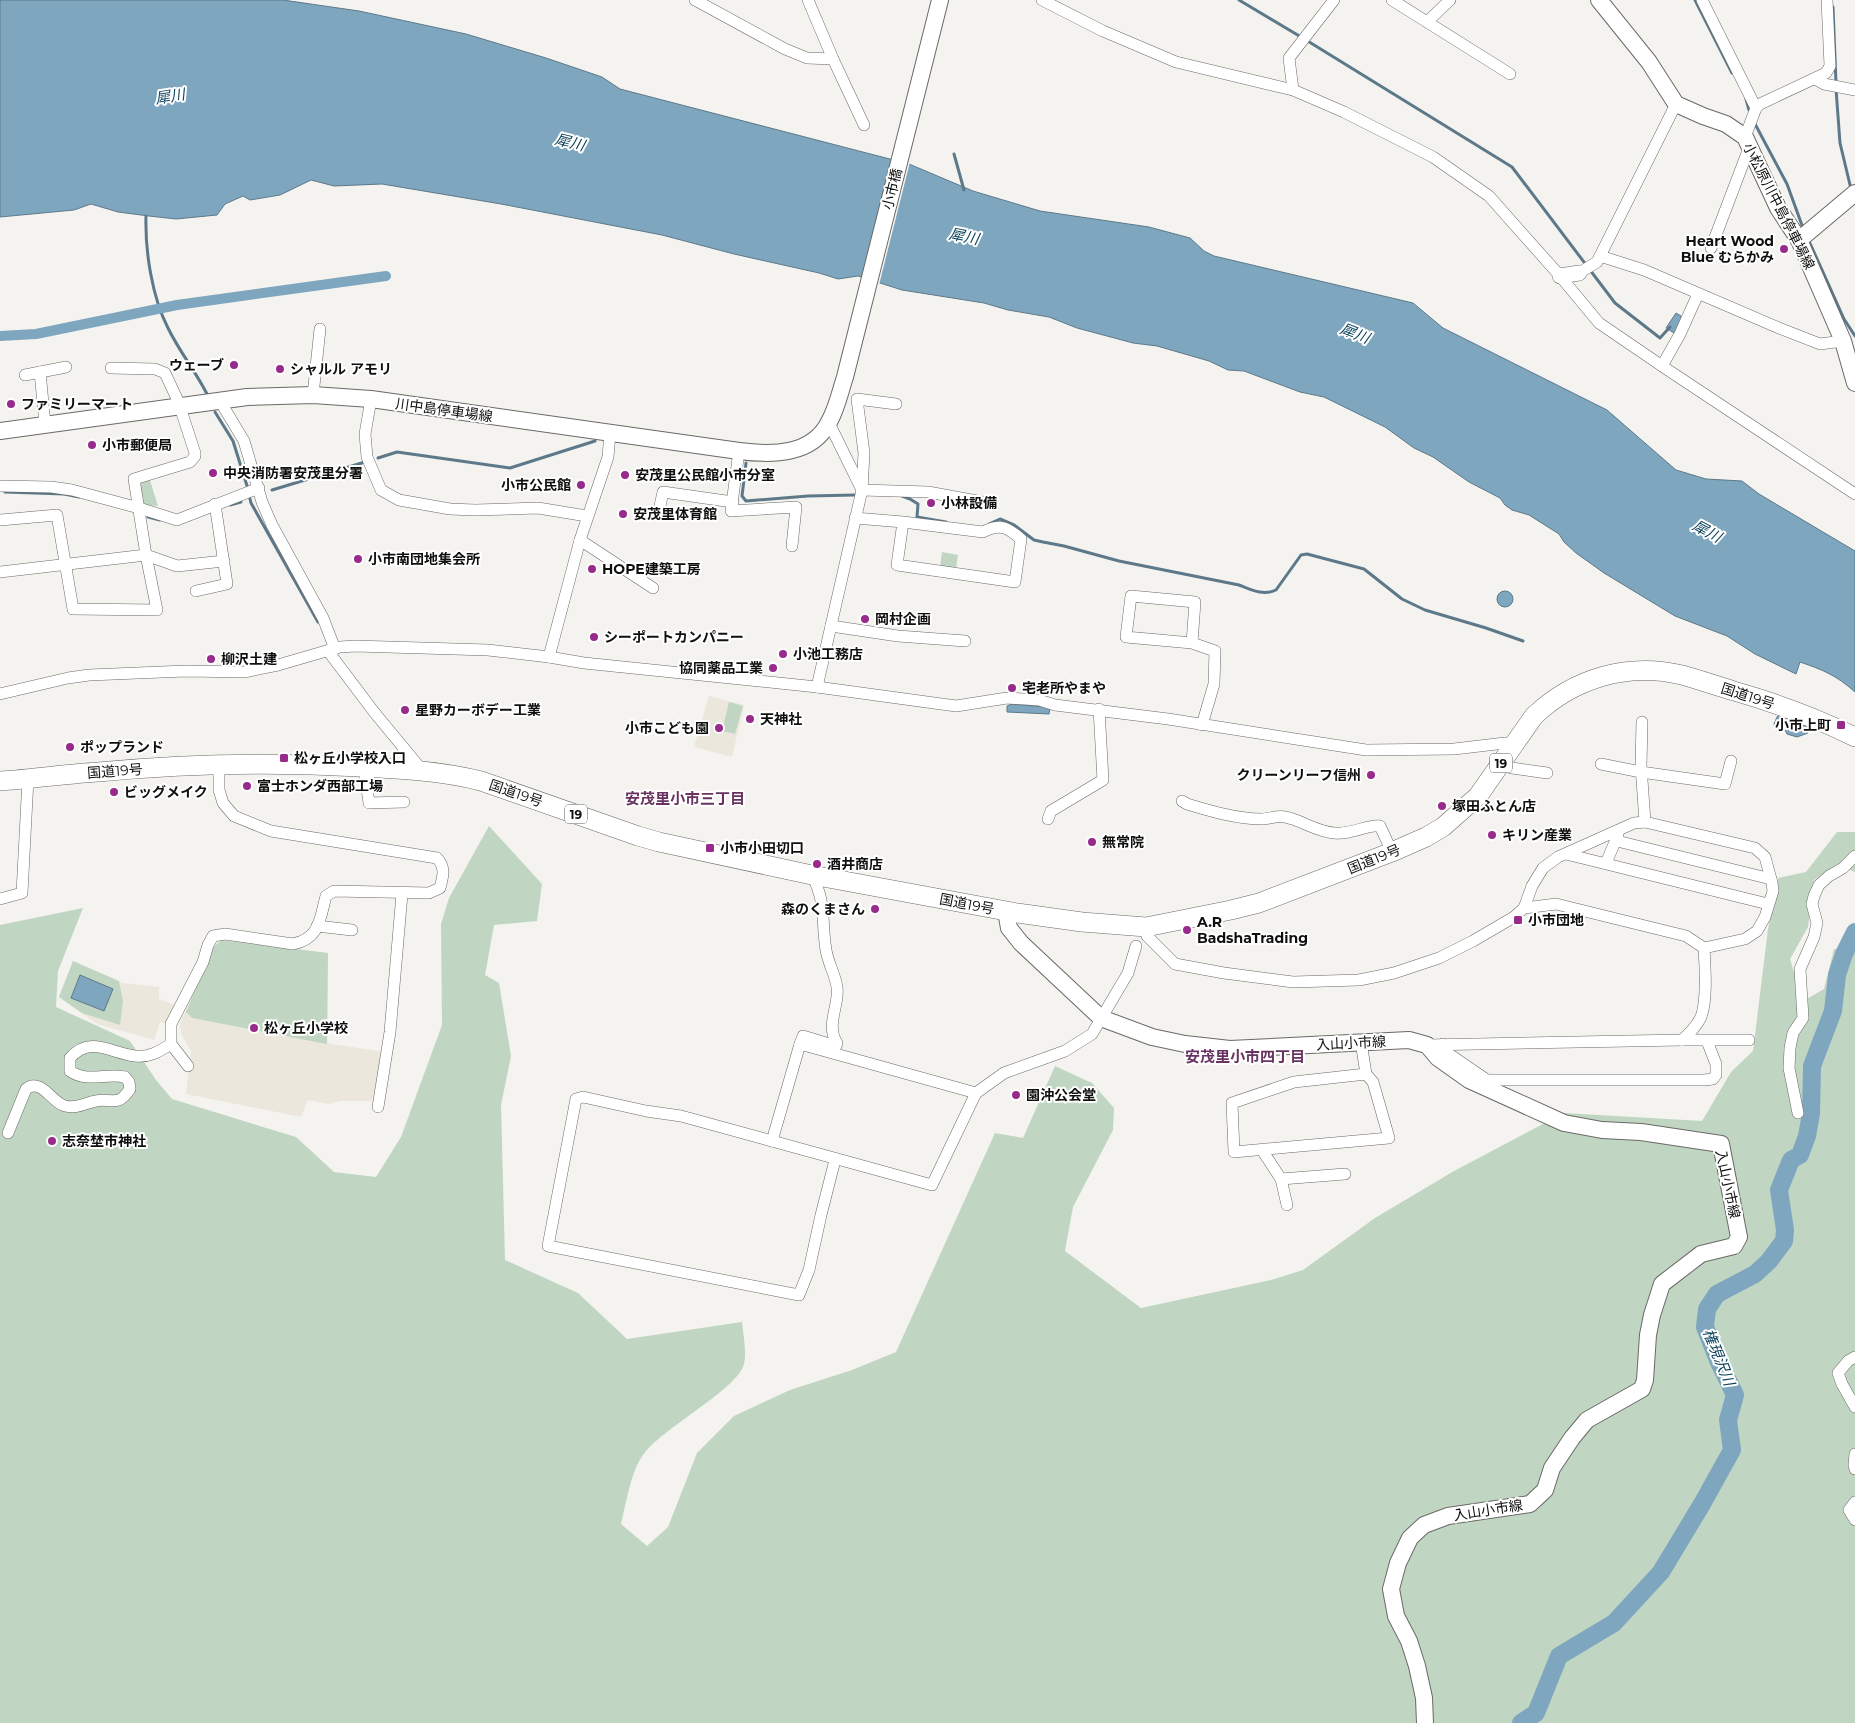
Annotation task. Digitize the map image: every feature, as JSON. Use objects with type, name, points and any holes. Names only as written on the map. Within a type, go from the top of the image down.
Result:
[{"type":"highway","name":"国道19号","points":[[0,782],[99,772],[219,765],[364,767],[463,776],[658,842],[812,875],[1006,911],[1082,922],[1146,927],[1259,903],[1426,837],[1458,815],[1478,796],[1534,716],[1560,695],[1604,675],[1637,670],[1681,675],[1813,717],[1855,737]]},
{"type":"main road","name":"小市橋","points":[[845,377],[940,0]]},
{"type":"main road","points":[[1599,0],[1649,62],[1676,104]]},
{"type":"main road","name":"小松原川中島停車場線","points":[[1676,104],[1726,124],[1747,142],[1778,208],[1799,240],[1848,348],[1855,383]]},
{"type":"main road","points":[[1799,240],[1855,193]]},
{"type":"main road","name":"川中島停車場線","points":[[0,431],[220,401],[263,396],[313,394],[371,399],[738,451],[774,454],[790,452],[805,446],[820,435],[829,423],[845,377]]},
{"type":"main road","name":"入山小市線","points":[[1006,911],[1009,928],[1021,943],[1101,1018],[1160,1039],[1230,1049],[1409,1040],[1435,1045],[1438,1058],[1469,1080],[1564,1123],[1602,1130],[1641,1132],[1721,1144],[1739,1237],[1734,1246],[1701,1254],[1662,1284],[1652,1314],[1648,1335],[1645,1380],[1642,1389],[1587,1420],[1572,1438],[1552,1468],[1545,1490],[1530,1504],[1448,1516],[1424,1524],[1410,1538],[1398,1563],[1391,1589],[1396,1616],[1409,1641],[1417,1666],[1424,1698],[1424,1723]]},
{"type":"street","points":[[695,0],[784,49],[807,58],[833,60]]},
{"type":"street","points":[[808,0],[833,60],[864,125]]},
{"type":"street","points":[[1042,0],[1103,31],[1176,62],[1293,90],[1344,112],[1433,157],[1489,196],[1599,323],[1855,494]]},
{"type":"street","points":[[1293,90],[1289,58],[1334,0]]},
{"type":"street","points":[[1392,0],[1510,74]]},
{"type":"street","points":[[1427,22],[1450,0]]},
{"type":"street","points":[[1702,0],[1756,108]]},
{"type":"street","points":[[1711,248],[1747,142],[1756,108],[1760,104],[1826,73],[1830,66],[1827,0]]},
{"type":"street","points":[[1815,79],[1824,84],[1855,90]]},
{"type":"street","points":[[1560,276],[1578,273],[1598,259],[1676,104]]},
{"type":"street","points":[[1598,259],[1644,270],[1820,344],[1848,348]]},
{"type":"street","points":[[1662,366],[1680,334],[1698,294]]},
{"type":"street","points":[[313,394],[321,329]]},
{"type":"street","points":[[24,375],[66,367]]},
{"type":"street","points":[[0,520],[57,515],[73,609],[157,610],[134,479],[190,462],[195,456],[180,407],[164,373],[155,370],[111,368]]},
{"type":"street","points":[[40,372],[45,424]]},
{"type":"street","points":[[371,399],[365,434],[367,457],[381,490],[399,500],[450,509],[538,508],[587,516]]},
{"type":"street","points":[[817,687],[862,490],[864,452],[857,399],[896,404]]},
{"type":"street","points":[[220,401],[244,441],[252,491],[323,618],[331,650],[374,712],[417,764],[419,771]]},
{"type":"street","points":[[829,423],[862,490]]},
{"type":"street","points":[[549,657],[587,516],[608,456],[610,433]]},
{"type":"street","points":[[738,451],[731,511],[796,507],[792,546]]},
{"type":"street","points":[[0,486],[72,490],[176,520],[252,491]]},
{"type":"street","points":[[862,490],[928,492],[988,503]]},
{"type":"street","points":[[660,506],[663,492],[733,502]]},
{"type":"street","points":[[196,591],[227,584],[215,504]]},
{"type":"street","points":[[855,518],[903,522],[983,532],[993,527],[1001,527],[1012,531],[1021,539],[1015,582],[897,565],[903,522]]},
{"type":"street","points":[[580,540],[653,588]]},
{"type":"street","points":[[0,572],[146,555],[177,566],[224,561]]},
{"type":"street","points":[[1192,643],[1195,602],[1131,596],[1126,637],[1192,643],[1215,651],[1214,684],[1202,724]]},
{"type":"street","points":[[831,626],[898,636],[965,641]]},
{"type":"street","points":[[0,694],[89,675],[186,671],[244,672],[278,665],[331,650],[356,646],[436,648],[488,650],[584,663],[817,687],[956,706],[1007,698],[1040,700],[1055,705],[1099,709],[1366,750],[1454,749],[1506,742],[1513,744]]},
{"type":"street","points":[[1048,819],[1051,811],[1103,780],[1099,709]]},
{"type":"street","points":[[1642,722],[1641,772],[1645,822]]},
{"type":"street","points":[[1601,764],[1641,772],[1725,784],[1731,761]]},
{"type":"street","points":[[1501,764],[1512,768],[1547,773]]},
{"type":"street","points":[[188,1066],[171,1044],[171,1024],[203,962],[213,936],[225,934],[293,944],[311,937],[317,926],[326,896],[334,891],[402,894],[428,893],[440,888],[444,874],[442,864],[437,858],[271,831],[234,816],[223,803],[219,790],[219,765]]},
{"type":"street","points":[[364,767],[369,804],[404,802]]},
{"type":"street","points":[[0,899],[22,893],[28,779]]},
{"type":"street","points":[[1182,801],[1212,811],[1233,815],[1261,819],[1284,816],[1324,832],[1341,834],[1374,825],[1380,826],[1392,852]]},
{"type":"street","points":[[1146,927],[1147,936],[1175,964],[1224,973],[1293,982],[1359,980],[1394,974],[1439,958],[1484,936],[1514,917],[1524,908],[1532,886],[1543,868],[1566,854],[1618,835],[1634,823],[1645,822],[1755,848],[1765,857],[1772,880],[1772,891],[1765,917],[1757,931],[1745,939],[1704,948],[1686,936],[1556,904],[1524,908]]},
{"type":"street","points":[[1606,863],[1618,835]]},
{"type":"street","points":[[1618,835],[1772,880]]},
{"type":"street","points":[[1566,854],[1768,904]]},
{"type":"street","points":[[1798,1113],[1789,1068],[1790,1048],[1793,1033],[1803,1018],[1800,969],[1814,937],[1817,923],[1812,904],[1819,885],[1843,868],[1855,856]]},
{"type":"street","points":[[772,1141],[803,1036],[836,1046],[837,1043],[833,1037],[834,1012],[838,988],[826,951],[822,898],[812,875]]},
{"type":"street","points":[[378,1107],[390,1032],[402,894]]},
{"type":"street","points":[[317,926],[352,930]]},
{"type":"street","points":[[835,1160],[820,1215],[809,1270],[799,1295],[548,1246],[576,1098],[583,1097],[646,1111],[681,1116],[835,1160],[932,1185],[976,1093],[1004,1072],[1065,1051],[1092,1034],[1128,973],[1136,946]]},
{"type":"street","points":[[1682,1040],[1691,1032],[1701,1018],[1706,973],[1704,948]]},
{"type":"street","points":[[1435,1045],[1749,1040]]},
{"type":"street","points":[[1435,1045],[1487,1080],[1704,1080],[1713,1079],[1716,1075],[1716,1064],[1707,1041]]},
{"type":"street","points":[[1361,1042],[1366,1074],[1373,1082],[1389,1138],[1234,1152],[1232,1104],[1294,1082],[1366,1074]]},
{"type":"street","points":[[8,1133],[26,1089],[31,1085],[36,1085],[63,1105],[77,1107],[96,1100],[119,1100],[126,1095],[130,1089],[129,1082],[125,1076],[84,1078],[70,1071],[70,1058],[77,1050],[98,1046],[136,1057],[148,1056],[171,1044]]},
{"type":"street","points":[[800,1044],[976,1093]]},
{"type":"street","points":[[1262,1150],[1281,1179],[1287,1205]]},
{"type":"street","points":[[1281,1179],[1344,1174]]},
{"type":"street","points":[[1855,1357],[1848,1360],[1838,1373],[1855,1407]]},
{"type":"street","points":[[1855,1454],[1855,1469]]},
{"type":"street","points":[[1855,1502],[1849,1510],[1855,1520]]},
{"type":"shaded area","name":"小市こども園","points":[[709,696],[744,705],[732,757],[694,747]]},
{"type":"shaded area","name":"松ヶ丘小学校","points":[[221,940],[328,953],[327,1043],[384,1052],[372,1101],[341,1101],[329,1104],[308,1100],[301,1117],[186,1094],[191,1051],[181,1034],[180,1023],[213,948]]},
{"type":"shaded area","points":[[73,961],[122,983],[159,987],[159,999],[175,1005],[168,1024],[160,1022],[154,1040],[97,1024],[59,997]]},
{"type":"green space","points":[[149,477],[158,506],[145,505],[142,501],[139,486],[144,479]]},
{"type":"green space","points":[[942,552],[958,555],[956,569],[940,567]]},
{"type":"green space","points":[[729,702],[743,706],[735,734],[722,731]]},
{"type":"green space","points":[[489,826],[542,884],[537,921],[494,925],[485,975],[499,983],[511,1056],[501,1105],[505,1260],[578,1293],[627,1339],[742,1322],[745,1359],[739,1374],[714,1397],[653,1444],[643,1455],[635,1470],[621,1524],[647,1546],[668,1527],[697,1453],[734,1416],[790,1390],[852,1370],[896,1352],[995,1133],[1023,1138],[1055,1066],[1092,1083],[1114,1108],[1113,1130],[1073,1207],[1065,1251],[1141,1308],[1271,1280],[1303,1270],[1375,1218],[1454,1171],[1564,1113],[1702,1121],[1731,1072],[1753,1051],[1768,929],[1778,878],[1806,872],[1837,832],[1855,832],[1855,872],[1837,864],[1814,880],[1808,927],[1790,959],[1803,1001],[1824,989],[1834,949],[1855,953],[1855,1723],[0,1723],[0,925],[83,908],[58,971],[56,1007],[130,1041],[156,1080],[172,1099],[296,1137],[334,1172],[376,1177],[401,1137],[442,1025],[441,924],[449,898]]},
{"type":"green space","points":[[221,940],[328,953],[327,1044],[192,1018],[186,1012],[213,948]]},
{"type":"green space","points":[[73,961],[119,981],[123,1001],[120,1025],[82,1013],[59,997]]},
{"type":"water","name":"犀川","points":[[0,0],[283,0],[359,11],[466,34],[602,77],[620,89],[909,164],[973,191],[1040,211],[1149,227],[1190,238],[1204,251],[1214,256],[1413,303],[1443,328],[1607,410],[1676,470],[1706,479],[1742,481],[1759,494],[1855,551],[1855,692],[1842,681],[1822,671],[1800,662],[1796,674],[1755,654],[1727,636],[1675,616],[1604,573],[1576,553],[1564,542],[1559,534],[1529,515],[1512,510],[1500,498],[1469,482],[1433,457],[1414,448],[1385,427],[1324,397],[1300,392],[1244,371],[1228,370],[1209,361],[1157,346],[1133,343],[1077,328],[1049,317],[1008,310],[984,303],[902,290],[858,276],[838,279],[662,235],[501,204],[382,184],[334,186],[311,180],[280,195],[250,200],[243,196],[225,204],[217,215],[176,219],[118,212],[91,204],[74,210],[0,217]]},
{"type":"water","points":[[1676,313],[1681,316],[1682,321],[1674,333],[1666,328]]},
{"type":"water","points":[[1502,591],[1508,591],[1513,596],[1511,605],[1502,607],[1497,602],[1497,596]]},
{"type":"water","points":[[1012,704],[1045,707],[1050,709],[1049,714],[1007,712],[1007,706]]},
{"type":"water","points":[[1781,713],[1807,724],[1808,733],[1797,737],[1787,734],[1785,730],[1776,729],[1774,724]]},
{"type":"water","points":[[80,975],[113,989],[104,1011],[71,998]]},
{"type":"pier","points":[[896,159],[910,162],[879,285],[865,281]]},
{"type":"waterway","points":[[1239,0],[1301,37]]},
{"type":"waterway","points":[[1695,0],[1732,73]]},
{"type":"waterway","points":[[1833,7],[1836,83]]},
{"type":"waterway","points":[[1306,40],[1512,167],[1615,303],[1660,338],[1670,327]]},
{"type":"waterway","points":[[1836,89],[1840,143],[1851,189]]},
{"type":"waterway","points":[[1746,99],[1749,110]]},
{"type":"waterway","points":[[1754,122],[1787,184],[1803,228]]},
{"type":"waterway","points":[[954,154],[964,190]]},
{"type":"waterway","points":[[146,216],[148,259],[162,316],[172,337],[207,394]]},
{"type":"waterway","points":[[1809,241],[1844,319],[1855,336]]},
{"type":"waterway","points":[[0,336],[36,334],[177,305],[386,276]]},
{"type":"waterway","points":[[215,412],[233,441],[248,489]]},
{"type":"waterway","points":[[378,458],[397,452],[510,468],[595,441]]},
{"type":"waterway","points":[[272,490],[365,462]]},
{"type":"waterway","points":[[746,463],[742,496],[746,501],[808,496],[855,495]]},
{"type":"waterway","points":[[5,492],[64,494],[79,497]]},
{"type":"waterway","points":[[249,495],[251,503],[318,622]]},
{"type":"waterway","points":[[902,496],[918,504],[917,517],[946,522]]},
{"type":"waterway","points":[[230,505],[241,502]]},
{"type":"waterway","points":[[148,517],[160,520]]},
{"type":"waterway","points":[[989,524],[1000,519],[1014,525],[1034,540],[1119,561],[1239,585],[1262,592],[1276,590],[1301,555],[1307,554],[1364,569],[1402,599],[1425,610],[1523,641]]},
{"type":"waterway","name":"権現沢川","points":[[1521,1723],[1536,1713],[1559,1656],[1614,1623],[1661,1572],[1732,1450],[1728,1420],[1735,1395],[1705,1327],[1707,1309],[1717,1294],[1755,1274],[1769,1261],[1784,1241],[1785,1230],[1779,1190],[1791,1160],[1800,1155],[1807,1136],[1811,1114],[1812,1066],[1833,1011],[1837,975],[1844,954],[1855,932]]},
{"type":"place","name":"Heart Wood Blue むらかみ","points":[[1784,249]]},
{"type":"place","name":"ウェーブ","points":[[234,365]]},
{"type":"place","name":"シャルル アモリ","points":[[280,369]]},
{"type":"place","name":"ファミリーマート","points":[[11,404]]},
{"type":"place","name":"小市郵便局","points":[[92,445]]},
{"type":"place","name":"中央消防署安茂里分署","points":[[213,473]]},
{"type":"place","name":"安茂里公民館小市分室","points":[[625,475]]},
{"type":"place","name":"小市公民館","points":[[581,485]]},
{"type":"place","name":"小林設備","points":[[931,503]]},
{"type":"place","name":"安茂里体育館","points":[[623,514]]},
{"type":"place","name":"小市南団地集会所","points":[[358,559]]},
{"type":"place","name":"HOPE建築工房","points":[[592,569]]},
{"type":"place","name":"岡村企画","points":[[865,619]]},
{"type":"place","name":"シーポートカンパニー","points":[[594,637]]},
{"type":"place","name":"小池工務店","points":[[783,654]]},
{"type":"place","name":"柳沢土建","points":[[211,659]]},
{"type":"place","name":"協同薬品工業","points":[[773,668]]},
{"type":"place","name":"宅老所やまや","points":[[1012,688]]},
{"type":"place","name":"星野カーボデー工業","points":[[405,710]]},
{"type":"place","name":"天神社","points":[[750,719]]},
{"type":"place","name":"小市上町","points":[[1841,725]]},
{"type":"place","name":"小市こども園","points":[[719,728]]},
{"type":"place","name":"ポップランド","points":[[70,747]]},
{"type":"place","name":"松ヶ丘小学校入口","points":[[284,758]]},
{"type":"place","name":"クリーンリーフ信州","points":[[1371,775]]},
{"type":"place","name":"富士ホンダ西部工場","points":[[247,786]]},
{"type":"place","name":"ビッグメイク","points":[[114,792]]},
{"type":"place","name":"塚田ふとん店","points":[[1442,806]]},
{"type":"place","name":"キリン産業","points":[[1492,835]]},
{"type":"place","name":"無常院","points":[[1092,842]]},
{"type":"place","name":"小市小田切口","points":[[710,848]]},
{"type":"place","name":"酒井商店","points":[[817,864]]},
{"type":"place","name":"森のくまさん","points":[[875,909]]},
{"type":"place","name":"小市団地","points":[[1518,920]]},
{"type":"place","name":"A.R BadshaTrading","points":[[1187,930]]},
{"type":"place","name":"松ヶ丘小学校","points":[[254,1028]]},
{"type":"place","name":"園沖公会堂","points":[[1016,1095]]},
{"type":"place","name":"志奈埜市神社","points":[[52,1141]]},
{"type":"district","name":"安茂里小市三丁目","points":[[685,798]]},
{"type":"district","name":"安茂里小市四丁目","points":[[1245,1056]]}]
